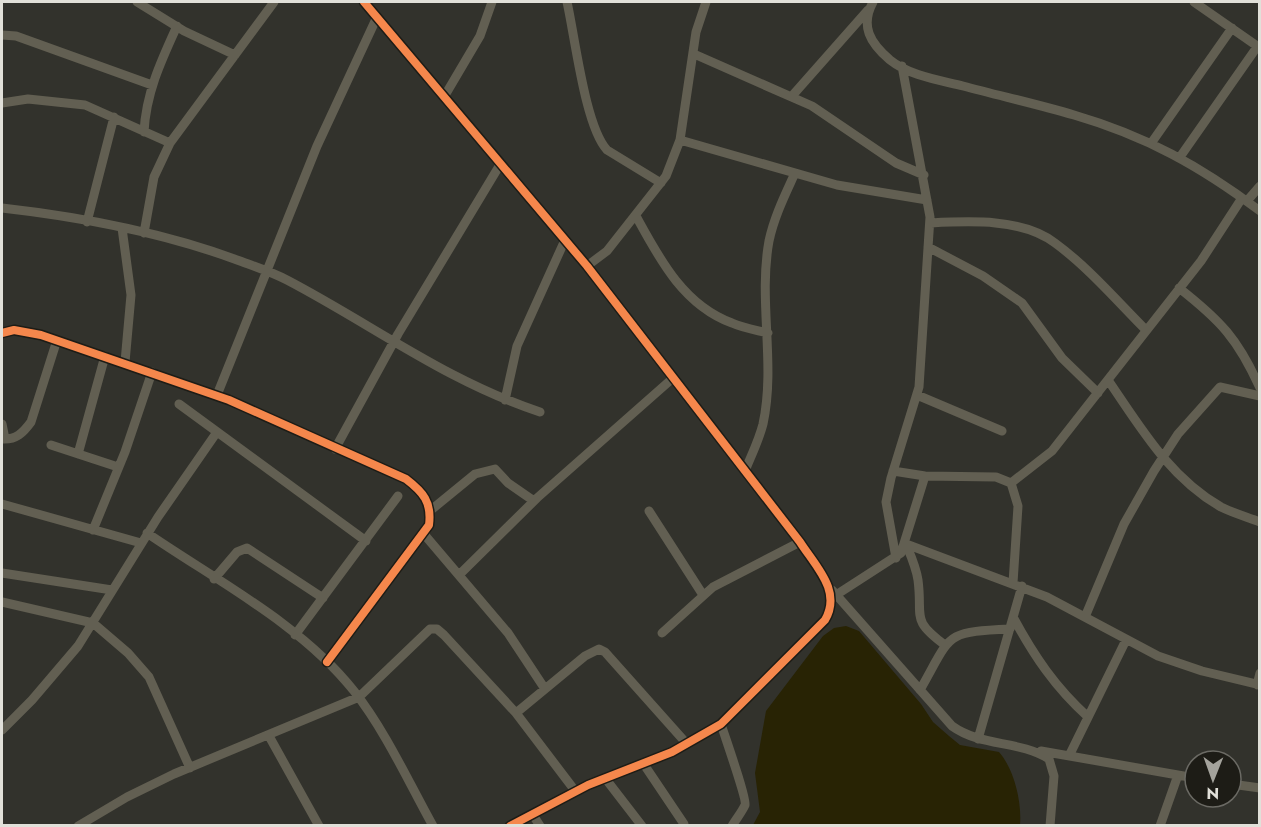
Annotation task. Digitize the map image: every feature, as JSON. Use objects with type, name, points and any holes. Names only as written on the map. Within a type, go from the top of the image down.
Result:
[{"type":"street","points":[[137,2],[177,26],[235,55]]},
{"type":"street","points":[[152,10],[158,2]]},
{"type":"street","points":[[364,2],[587,266],[800,542],[834,592],[952,726],[966,736],[978,739],[1183,776]]},
{"type":"street","points":[[444,97],[480,36],[492,2]]},
{"type":"street","points":[[567,2],[586,95],[601,144],[613,154],[661,183]]},
{"type":"street","points":[[587,266],[607,251],[661,183],[680,140],[696,32],[706,2]]},
{"type":"street","points":[[1180,157],[1258,47],[1194,2]]},
{"type":"street","points":[[144,233],[154,177],[171,143],[270,3]]},
{"type":"street","points":[[792,96],[871,5]]},
{"type":"street","points":[[871,5],[865,20],[866,31],[891,60],[902,66],[922,76],[1074,115],[1152,142],[1214,177],[1260,211]]},
{"type":"street","points":[[217,395],[317,146],[377,17]]},
{"type":"street","points":[[144,132],[147,98],[177,26]]},
{"type":"street","points":[[1152,142],[1232,28]]},
{"type":"street","points":[[2,35],[16,36],[152,85]]},
{"type":"street","points":[[694,54],[792,96],[839,122],[896,163],[924,175]]},
{"type":"street","points":[[896,558],[886,502],[893,471],[917,395],[923,356],[930,223],[924,175],[909,117],[902,66]]},
{"type":"street","points":[[2,103],[28,99],[58,100],[85,105],[171,143]]},
{"type":"street","points":[[87,222],[114,117]]},
{"type":"street","points":[[680,140],[837,185],[927,200]]},
{"type":"street","points":[[335,449],[394,342],[501,163]]},
{"type":"street","points":[[745,471],[763,424],[767,389],[769,241],[778,210],[795,173]]},
{"type":"street","points":[[1011,483],[1052,451],[1201,261],[1244,200],[1260,186]]},
{"type":"street","points":[[2,208],[122,228],[194,244],[268,272],[285,279],[440,370],[505,400],[540,412]]},
{"type":"street","points":[[636,216],[662,264],[685,291],[707,310],[732,323],[768,333]]},
{"type":"street","points":[[930,223],[1000,224],[1032,232],[1054,242],[1146,330]]},
{"type":"street","points":[[122,228],[131,295],[131,322],[125,362]]},
{"type":"street","points":[[505,400],[516,346],[565,240]]},
{"type":"street","points":[[928,247],[983,276],[1022,303],[1062,358],[1098,393]]},
{"type":"street","points":[[1179,288],[1218,319],[1232,336],[1246,358],[1260,388]]},
{"type":"street","points":[[2,333],[14,330],[57,340],[217,395],[335,449],[406,478],[424,494],[431,510],[429,525],[327,662]]},
{"type":"street","points":[[2,424],[3,439],[14,438],[24,432],[31,422],[57,340]]},
{"type":"street","points":[[78,454],[105,356]]},
{"type":"street","points":[[93,530],[152,372]]},
{"type":"street","points":[[460,574],[534,501],[674,378]]},
{"type":"street","points":[[1108,380],[1162,459],[1199,493],[1223,508],[1260,522]]},
{"type":"street","points":[[1084,617],[1124,524],[1184,426],[1220,387],[1260,396]]},
{"type":"street","points":[[917,395],[1002,431]]},
{"type":"street","points":[[179,404],[366,541]]},
{"type":"street","points":[[2,730],[58,671],[93,623],[147,533],[217,432]]},
{"type":"street","points":[[51,445],[118,467]]},
{"type":"street","points":[[431,510],[475,474],[495,469],[508,483],[534,501]]},
{"type":"street","points":[[893,471],[925,476],[996,477],[1011,483]]},
{"type":"street","points":[[834,592],[896,558],[906,544],[925,476]]},
{"type":"street","points":[[978,739],[1010,629],[1018,584],[1018,506],[1011,483]]},
{"type":"street","points":[[295,635],[398,496]]},
{"type":"street","points":[[2,504],[141,543]]},
{"type":"street","points":[[649,512],[703,596]]},
{"type":"street","points":[[147,533],[295,635],[327,662],[359,698],[375,721],[433,825]]},
{"type":"street","points":[[423,533],[508,633],[545,689]]},
{"type":"street","points":[[662,633],[721,583],[800,542]]},
{"type":"street","points":[[906,544],[1018,584],[1126,640],[1181,664],[1258,685],[1260,673]]},
{"type":"street","points":[[906,544],[918,581],[920,621],[924,628],[945,645]]},
{"type":"street","points":[[214,579],[237,552],[247,548],[323,598]]},
{"type":"street","points":[[2,573],[112,590]]},
{"type":"street","points":[[510,825],[605,778],[687,744],[721,724],[825,620],[832,609],[834,592]]},
{"type":"street","points":[[2,602],[93,623],[128,653],[149,677],[190,768]]},
{"type":"street","points":[[1013,617],[1043,670],[1062,694],[1088,717]]},
{"type":"street","points":[[78,825],[127,797],[190,768],[359,698],[430,629],[437,629],[516,713],[576,792]]},
{"type":"street","points":[[920,690],[945,645],[960,633],[1010,629]]},
{"type":"street","points":[[1069,756],[1126,640]]},
{"type":"street","points":[[516,713],[585,656],[600,649],[687,744]]},
{"type":"street","points":[[721,724],[734,771],[744,793],[745,804],[732,825]]},
{"type":"street","points":[[269,736],[319,825]]},
{"type":"street","points":[[1035,750],[1049,759],[1054,776],[1050,825]]},
{"type":"street","points":[[643,763],[684,824]]},
{"type":"street","points":[[1160,825],[1178,775]]},
{"type":"street","points":[[605,778],[642,825]]},
{"type":"street","points":[[1243,786],[1260,788]]},
{"type":"street","points":[[533,815],[540,825]]},
{"type":"shaded area","points":[[846,626],[859,631],[921,704],[933,722],[949,736],[960,745],[999,752],[1009,767],[1016,786],[1020,806],[1020,825],[753,825],[760,812],[755,773],[766,711],[823,636],[834,628]]},
{"type":"cycle path","points":[[364,2],[587,266],[800,542],[825,580],[831,599],[825,620],[721,724],[672,752],[588,785],[510,826]]},
{"type":"cycle path","points":[[2,333],[14,330],[41,335],[229,400],[406,479],[417,488],[428,504],[429,525],[327,662]]}]
